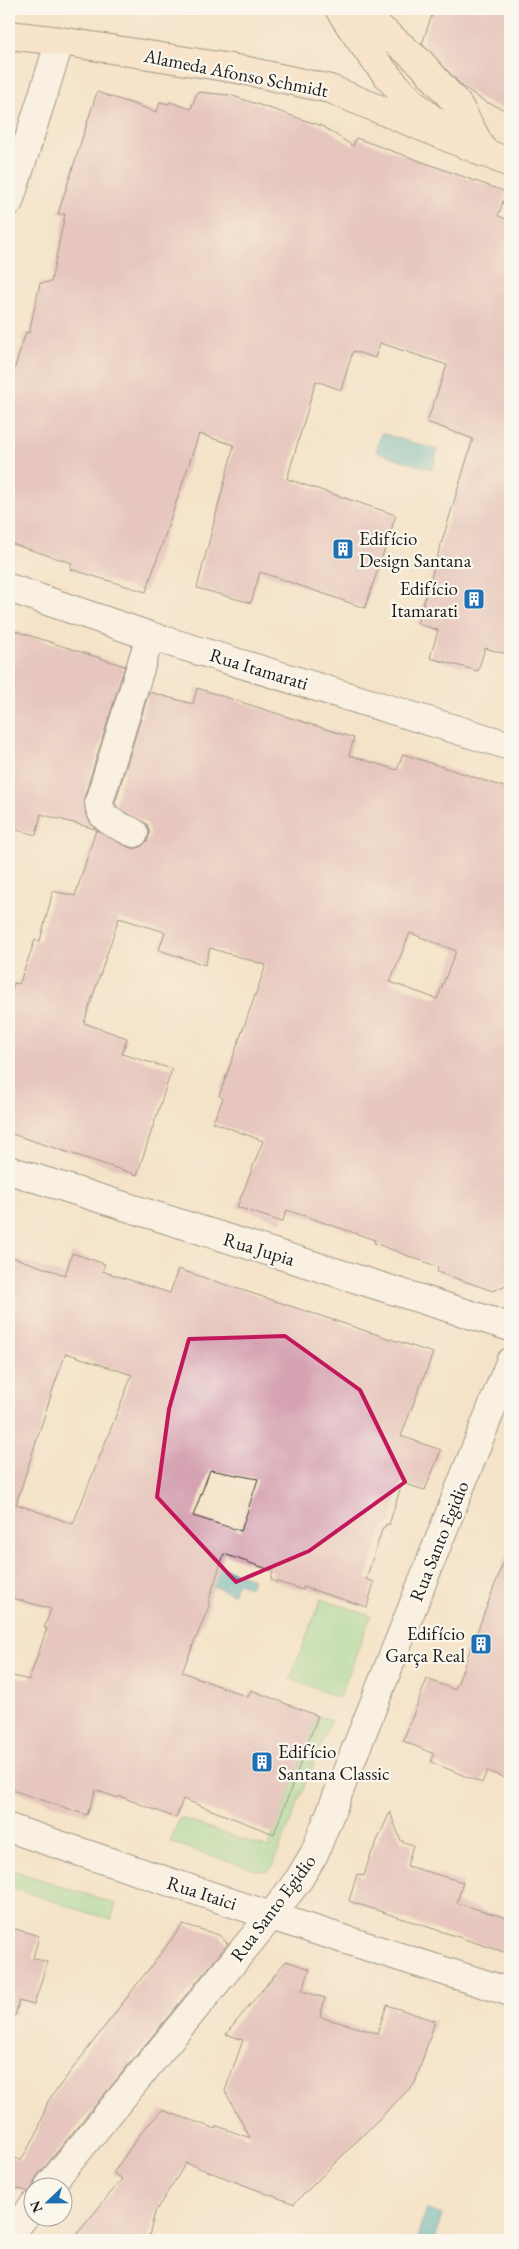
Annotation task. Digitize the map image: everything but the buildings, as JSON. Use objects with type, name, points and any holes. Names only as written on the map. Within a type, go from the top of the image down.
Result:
[{"type":"main road","points":[[339,9],[361,44],[397,86],[435,122],[484,153]]},
{"type":"main road","points":[[346,9],[376,25],[420,63],[458,104],[484,153]]},
{"type":"main road","name":"Alameda Afonso Schmidt","points":[[9,35],[60,41],[243,70],[330,89],[510,163]]},
{"type":"street","points":[[9,202],[60,41]]},
{"type":"street","name":"Rua Itamarati","points":[[9,588],[150,636],[510,746]]},
{"type":"street","points":[[134,832],[106,819],[99,810],[99,802],[150,636]]},
{"type":"street","name":"Rua Jupia","points":[[9,1170],[510,1327]]},
{"type":"street","name":"Rua Santo Egidio","points":[[57,2176],[271,1916],[299,1879],[320,1844],[510,1362]]},
{"type":"street","name":"Rua Itaici","points":[[9,1828],[271,1916],[510,1992]]},
{"type":"street","points":[[9,2236],[22,2220]]},
{"type":"highlighted area","points":[[285,1336],[360,1390],[405,1482],[309,1551],[236,1582],[157,1497],[169,1409],[189,1339]]},
{"type":"green space","points":[[321,1599],[371,1616],[339,1698],[290,1679]]},
{"type":"green space","points":[[318,1716],[331,1720],[273,1865],[267,1871],[259,1871],[170,1842],[180,1818],[268,1848]]},
{"type":"green space","points":[[9,1869],[116,1904],[111,1920],[9,1887]]},
{"type":"water","points":[[381,433],[438,450],[432,470],[376,452]]},
{"type":"water","points":[[196,1558],[253,1579],[249,1587],[238,1583],[233,1594],[202,1582]]},
{"type":"water","points":[[426,2209],[442,2215],[434,2240],[416,2240]]},
{"type":"place","name":"Edifício Design Santana","points":[[343,549]]},
{"type":"place","name":"Edifício Itamarati","points":[[474,599]]},
{"type":"place","name":"Edifício Garça Real","points":[[481,1644]]},
{"type":"place","name":"Edifício Santana Classic","points":[[262,1762]]}]
